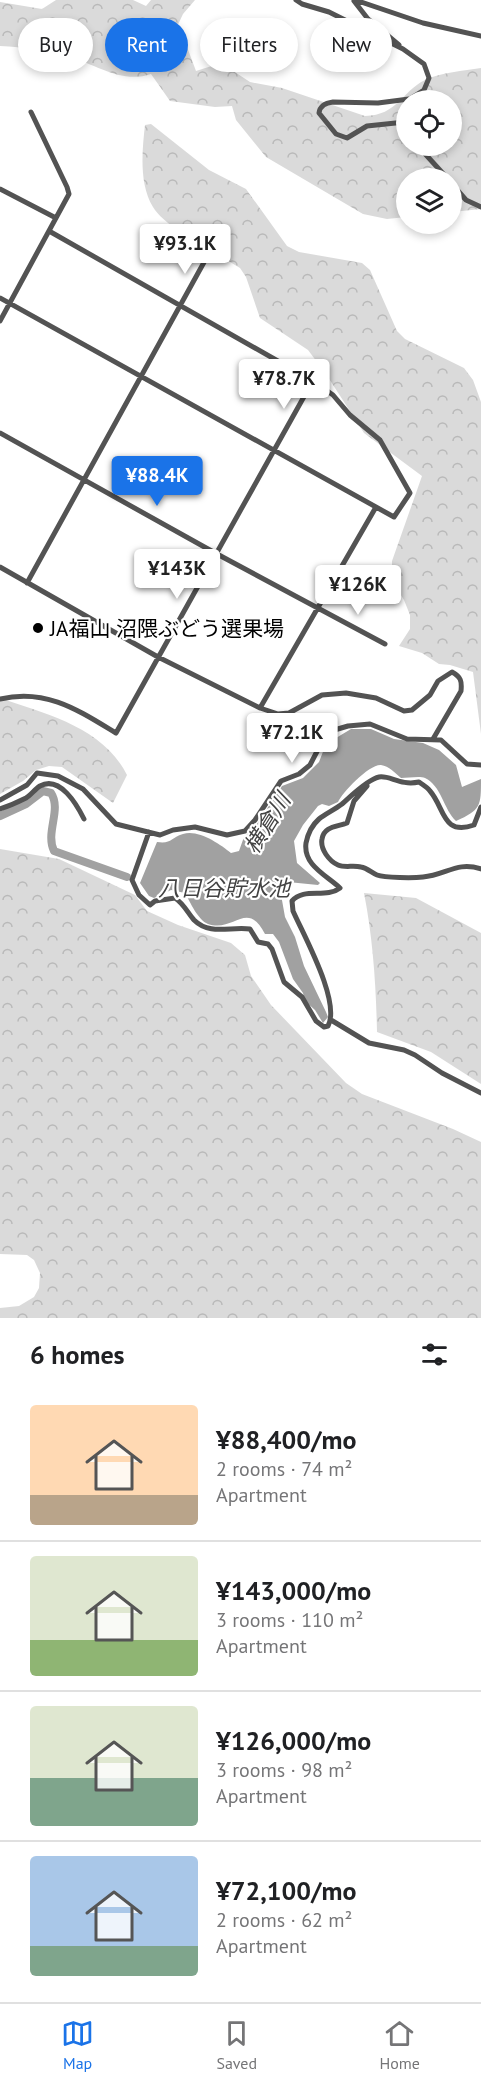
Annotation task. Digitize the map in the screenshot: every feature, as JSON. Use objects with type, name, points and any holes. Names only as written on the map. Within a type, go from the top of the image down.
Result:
[{"type":"street","points":[[296,0],[329,12],[403,49]]},
{"type":"street","points":[[354,0],[368,19],[424,64],[429,78],[424,90]]},
{"type":"street","points":[[354,0],[423,23],[481,36]]},
{"type":"street","points":[[396,101],[333,102],[327,103],[319,113],[336,134],[347,138],[367,126],[396,125]]},
{"type":"street","points":[[0,321],[69,194],[31,112]]},
{"type":"street","points":[[427,156],[438,168]]},
{"type":"street","points":[[0,189],[56,219]]},
{"type":"street","points":[[462,195],[466,200],[481,207]]},
{"type":"street","points":[[0,298],[394,517],[410,493],[380,440],[350,415],[333,395],[313,381],[49,231]]},
{"type":"street","points":[[27,583],[208,255],[209,249],[202,237]]},
{"type":"street","points":[[0,699],[16,696],[43,697],[85,715],[116,733],[320,368]]},
{"type":"street","points":[[0,433],[217,554],[385,644]]},
{"type":"street","points":[[260,708],[376,507]]},
{"type":"street","points":[[0,567],[158,657],[260,708],[278,714],[289,713],[322,695],[346,693],[376,698],[404,711],[412,710],[430,695],[438,681],[453,672],[462,682],[461,691],[433,740]]},
{"type":"street","points":[[0,800],[27,785],[37,773],[49,773],[83,789],[116,824],[160,835],[195,826],[227,835],[245,831],[282,781],[304,771],[316,757],[325,736],[340,728],[370,724],[406,739],[441,740],[467,764],[481,765]]},
{"type":"street","points":[[148,832],[132,880],[139,894],[150,905],[155,901],[175,898],[202,926],[210,930],[250,929],[258,942],[268,944],[272,949],[284,982],[302,997],[319,1025],[324,1027],[328,1026],[331,1020],[326,984],[293,911],[292,902],[302,894],[336,892],[340,888],[308,860],[305,851],[312,826],[372,780],[381,777],[408,784],[419,782],[432,792],[443,816],[452,825],[463,829],[474,825],[481,807]]},
{"type":"street","points":[[372,780],[354,801],[347,823],[332,826],[322,837],[325,854],[332,861],[339,866],[361,867],[387,877],[422,877],[466,865],[481,869]]},
{"type":"street","points":[[0,809],[28,796],[42,785],[50,783],[56,784],[67,793],[84,819]]},
{"type":"street","points":[[331,1020],[369,1043],[404,1050],[442,1074],[481,1093]]},
{"type":"green space","points":[[56,0],[133,0],[146,6],[151,0],[195,0],[181,18],[105,18],[105,70],[93,65],[93,18],[18,18],[18,47],[0,46],[0,2],[42,9]]},
{"type":"green space","points":[[188,50],[196,71],[235,72],[250,82],[282,88],[365,116],[385,112],[396,103],[396,156],[462,156],[462,90],[411,90],[432,77],[481,68],[481,209],[462,211],[462,168],[396,168],[396,218],[387,219],[363,214],[266,157],[236,120],[232,106],[215,107],[170,101],[151,74],[130,77],[110,72],[188,72]]},
{"type":"green space","points":[[151,124],[209,170],[246,189],[287,246],[299,252],[362,263],[370,270],[397,331],[405,339],[464,368],[473,380],[481,402],[481,734],[473,672],[439,664],[422,653],[399,646],[410,629],[410,615],[392,581],[392,561],[422,476],[364,433],[308,350],[260,318],[246,277],[240,268],[180,232],[159,215],[145,188],[143,167],[145,125]]},
{"type":"green space","points":[[0,698],[72,724],[104,745],[127,775],[113,803],[62,767],[49,766],[36,770],[23,781],[0,794]]},
{"type":"green space","points":[[0,849],[59,859],[135,895],[147,911],[178,925],[231,943],[245,955],[251,976],[271,1005],[346,1083],[362,1094],[481,1142],[481,1318],[0,1318],[0,1308],[19,1306],[34,1297],[39,1288],[40,1273],[34,1260],[27,1255],[0,1254]]},
{"type":"green space","points":[[364,893],[416,898],[481,933],[481,1084],[431,1052],[377,1032],[374,962]]},
{"type":"water","name":"八日谷貯水池","points":[[351,729],[371,729],[394,739],[423,743],[439,750],[456,765],[462,787],[481,779],[481,795],[475,810],[456,821],[430,781],[423,777],[401,778],[389,768],[381,765],[363,774],[338,802],[329,806],[322,804],[318,806],[303,825],[294,841],[297,863],[320,883],[318,885],[288,882],[280,889],[285,917],[295,937],[304,966],[328,1017],[323,1023],[315,1010],[305,1001],[303,993],[293,979],[279,942],[273,934],[265,934],[258,924],[246,918],[217,926],[208,924],[198,915],[185,893],[171,890],[154,898],[149,896],[140,883],[157,842],[168,841],[189,833],[202,835],[231,853],[239,851],[244,837],[255,827],[282,786],[303,778],[319,762],[326,744]]},
{"type":"waterway","name":"横倉川","points":[[0,816],[26,804],[43,791],[51,793],[55,807],[51,836],[54,851],[127,877]]},
{"type":"place","name":"JA福山 沼隈ぶどう選果場","points":[[38,628]]}]
